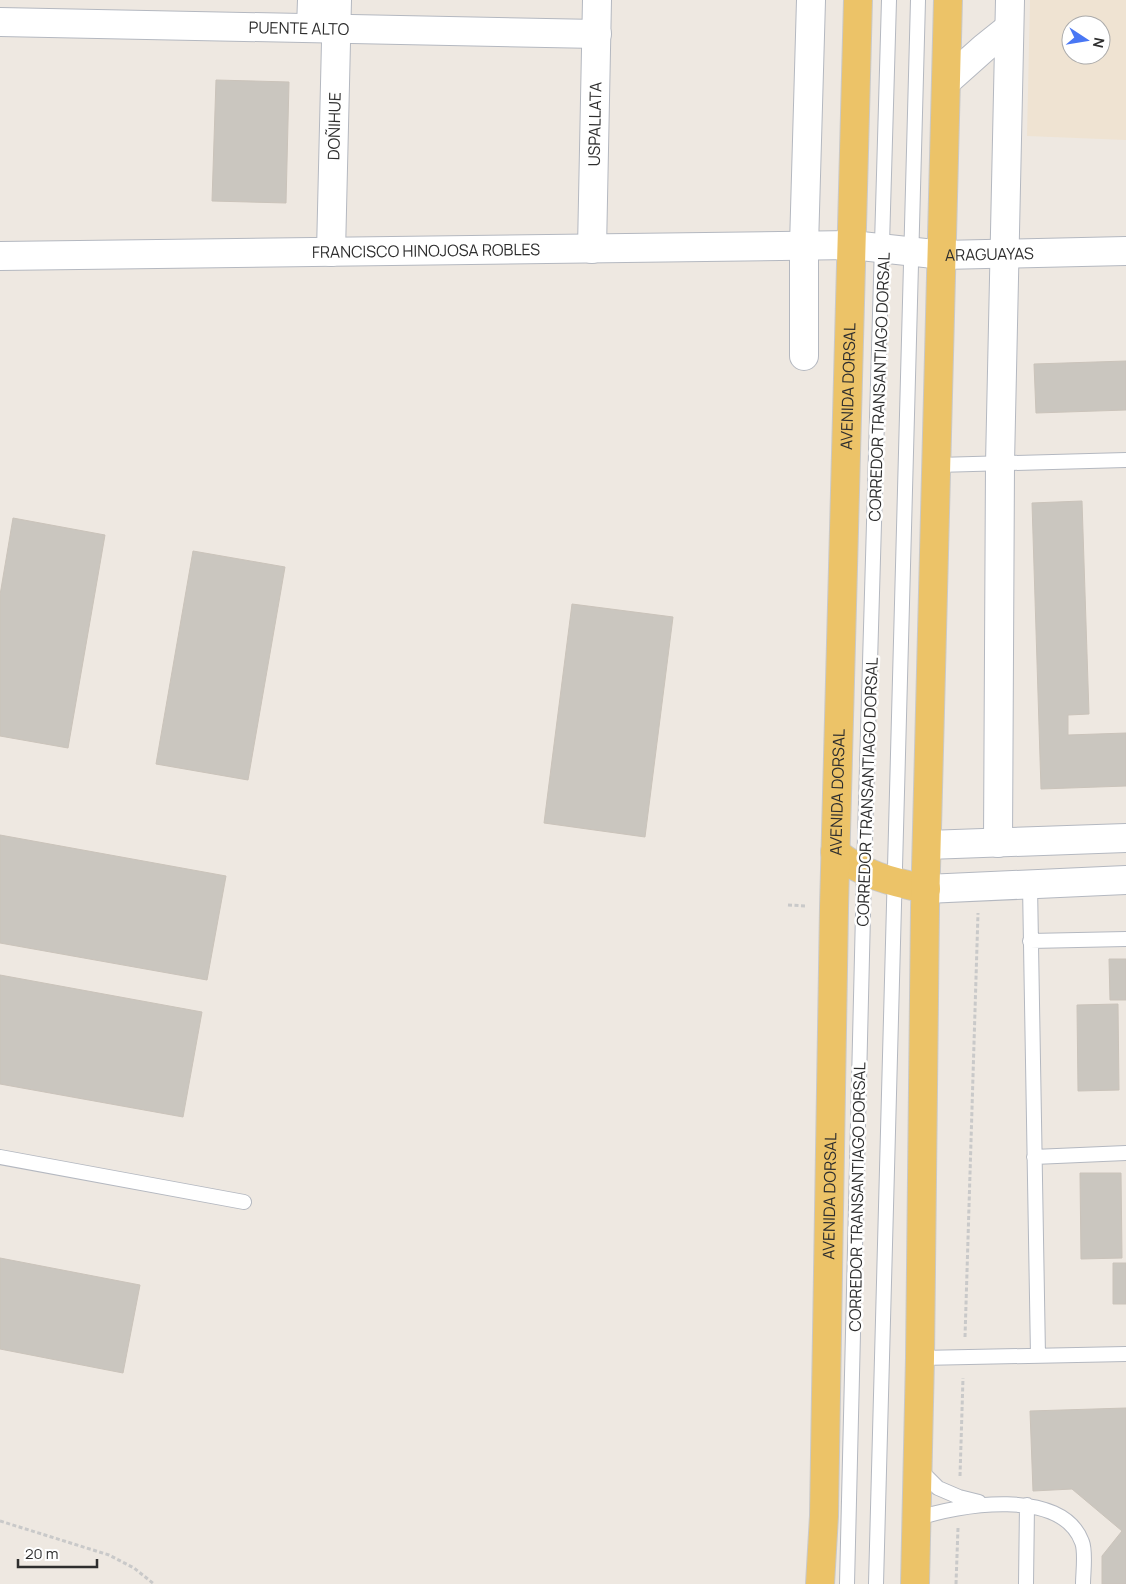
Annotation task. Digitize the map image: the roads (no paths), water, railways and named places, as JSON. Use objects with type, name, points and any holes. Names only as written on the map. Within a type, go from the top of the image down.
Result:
[{"type":"main road","name":"AVENIDA DORSAL","points":[[820,1584],[824,1516],[835,852],[858,0]]},
{"type":"main road","points":[[915,1584],[926,888],[948,0]]},
{"type":"main road","points":[[835,852],[848,863],[864,872],[895,883],[926,888]]},
{"type":"street","name":"DOÑIHUE","points":[[312,0],[324,29],[331,252]]},
{"type":"street","name":"DOÑIHUE","points":[[324,29],[337,0]]},
{"type":"street","name":"USPALLATA","points":[[592,249],[598,0]]},
{"type":"street","points":[[804,356],[804,246],[811,0]]},
{"type":"street","points":[[998,843],[1000,464],[1010,0]]},
{"type":"street","name":"PUENTE ALTO","points":[[0,22],[597,34]]},
{"type":"street","points":[[946,81],[1009,28]]},
{"type":"street","name":"FRANCISCO HINOJOSA ROBLES","points":[[0,256],[852,245]]},
{"type":"street","name":"ARAGUAYAS","points":[[852,245],[943,255],[1126,251]]},
{"type":"street","points":[[927,845],[1126,838]]},
{"type":"street","points":[[926,888],[1126,880]]},
{"type":"lane","name":"CORREDOR TRANSANTIAGO DORSAL","points":[[847,1584],[864,872],[889,0]]},
{"type":"lane","name":"CORREDOR TRANSANTIAGO DORSAL","points":[[876,1584],[918,0]]},
{"type":"lane","points":[[937,465],[1126,460]]},
{"type":"lane","points":[[1030,885],[1038,1356]]},
{"type":"lane","points":[[1030,941],[1126,939]]},
{"type":"lane","points":[[1034,1157],[1126,1153]]},
{"type":"lane","points":[[0,1157],[244,1202]]},
{"type":"lane","points":[[920,1358],[1126,1354]]},
{"type":"lane","points":[[918,1468],[938,1488],[959,1497],[991,1505]]},
{"type":"lane","points":[[916,1519],[936,1512],[991,1505],[1027,1505],[1041,1507],[1054,1512],[1066,1520],[1080,1536],[1084,1544],[1083,1584]]},
{"type":"lane","points":[[1026,1584],[1027,1505]]}]
